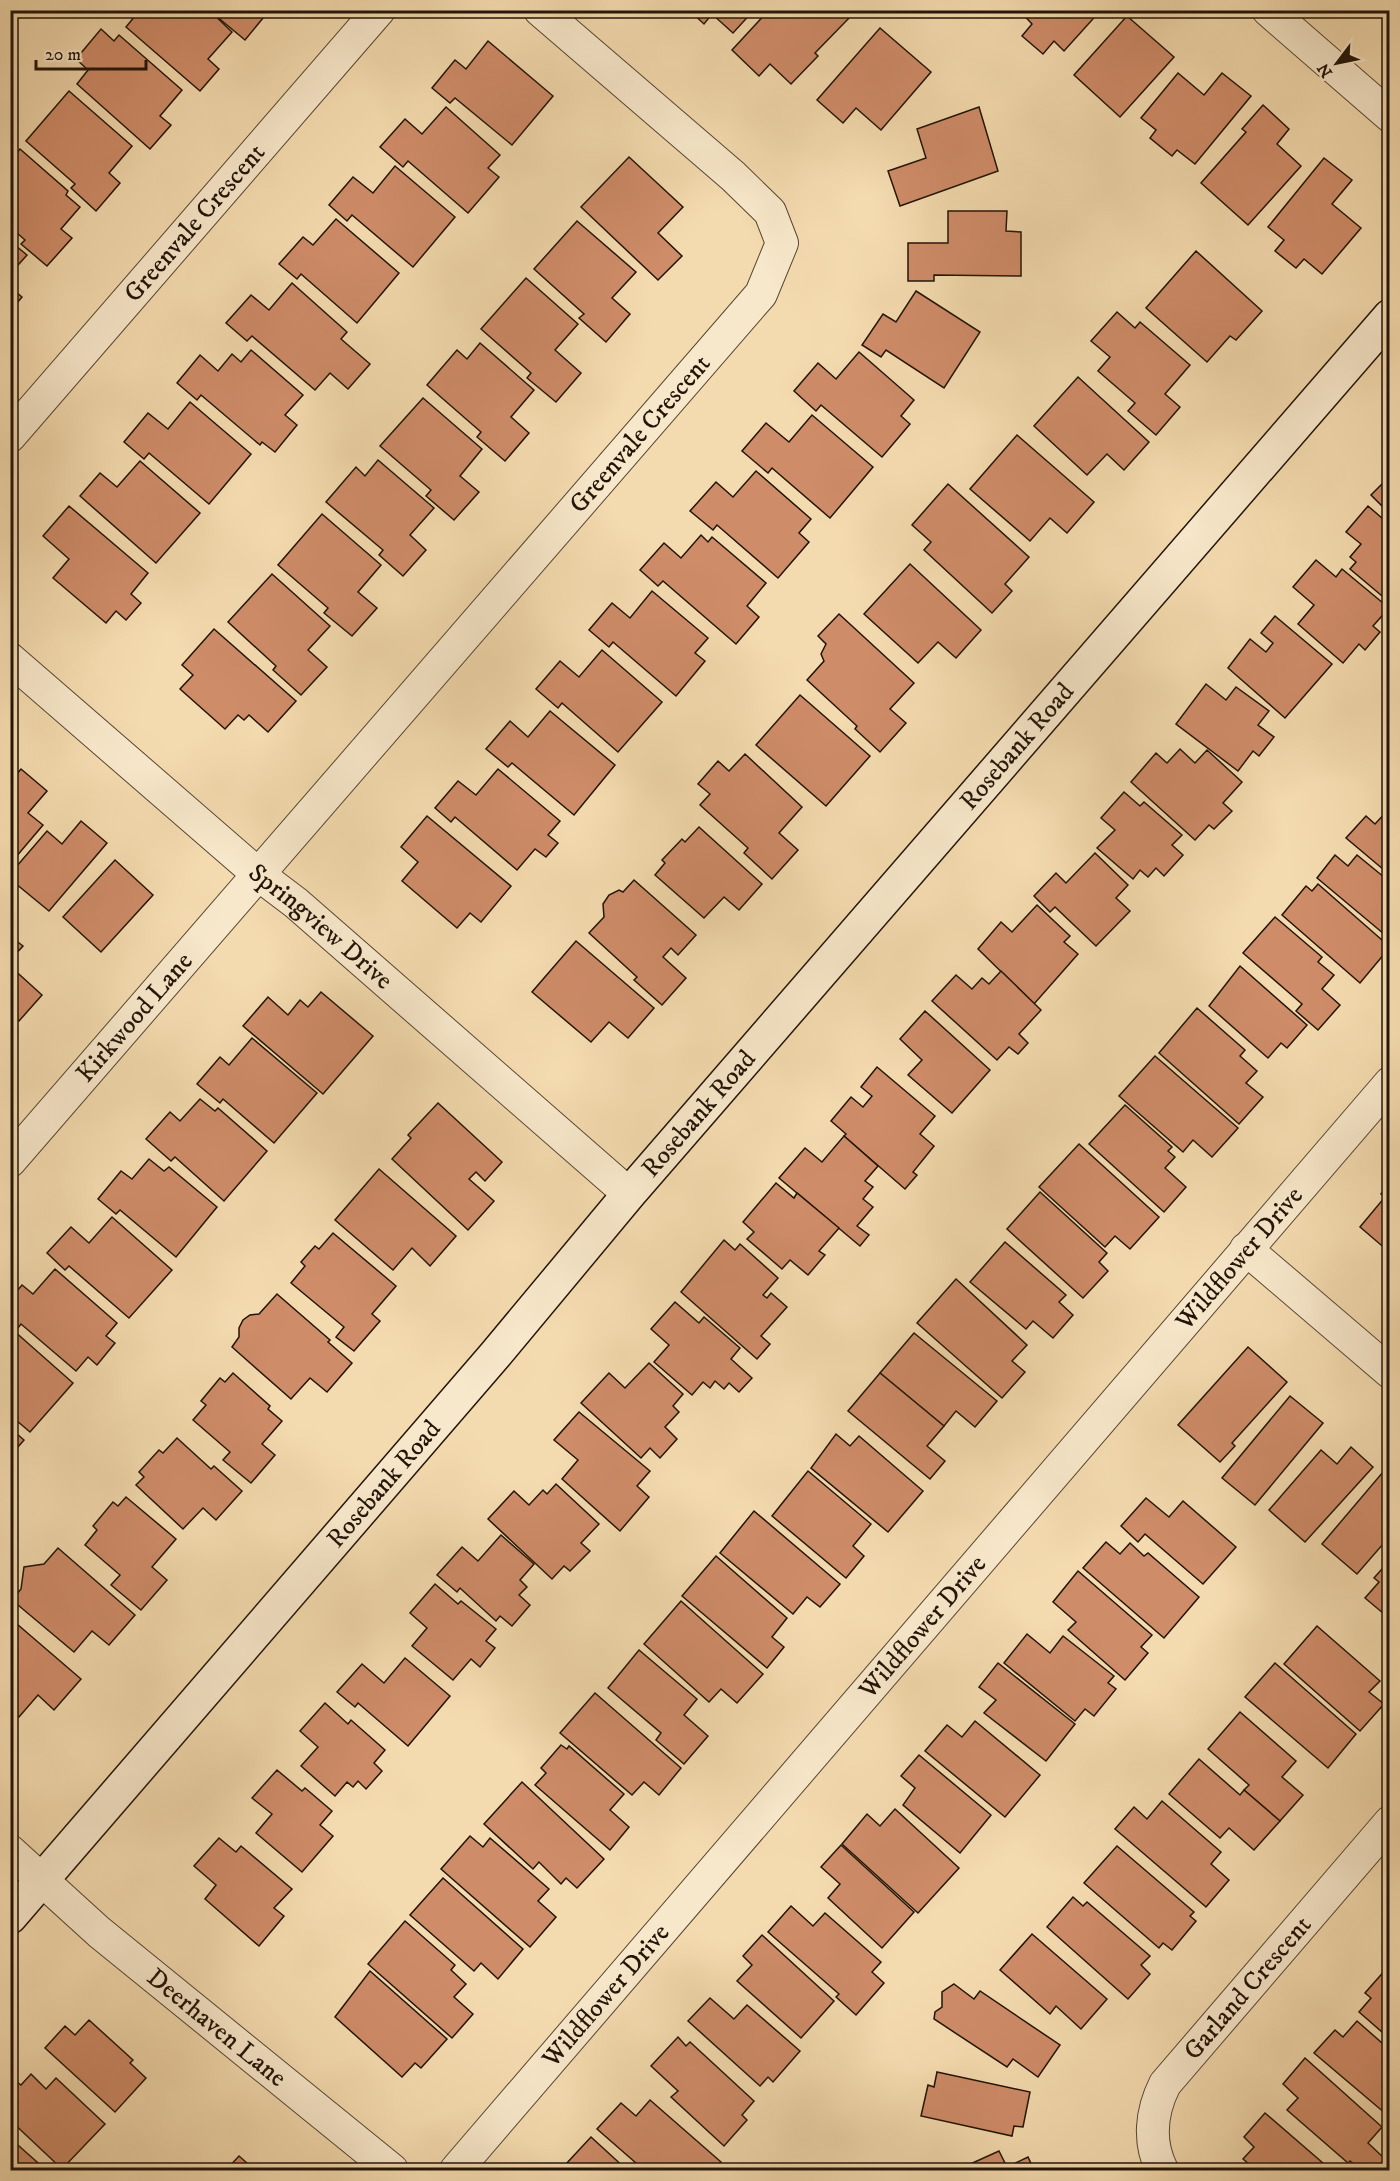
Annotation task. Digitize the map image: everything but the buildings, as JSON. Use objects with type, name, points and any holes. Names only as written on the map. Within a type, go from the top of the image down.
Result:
[{"type":"street","name":"Greenvale Crescent","points":[[10,436],[379,10]]},
{"type":"street","name":"Greenvale Crescent","points":[[260,874],[761,294],[782,243],[770,212],[734,176],[540,10]]},
{"type":"street","points":[[1268,10],[1389,116]]},
{"type":"street","name":"Rosebank Road","points":[[10,1917],[487,1364],[629,1194],[1389,316]]},
{"type":"street","name":"Springview Drive","points":[[10,659],[296,903],[629,1194]]},
{"type":"street","name":"Kirkwood Lane","points":[[10,1161],[260,874]]},
{"type":"street","name":"Wildflower Drive","points":[[456,2170],[1389,1083]]},
{"type":"street","points":[[1246,1249],[1389,1372]]},
{"type":"street","name":"Garland Crescent","points":[[1161,2170],[1153,2146],[1152,2130],[1157,2098],[1165,2084],[1389,1822]]},
{"type":"street","name":"Deerhaven Lane","points":[[10,1851],[99,1932],[392,2170]]}]
